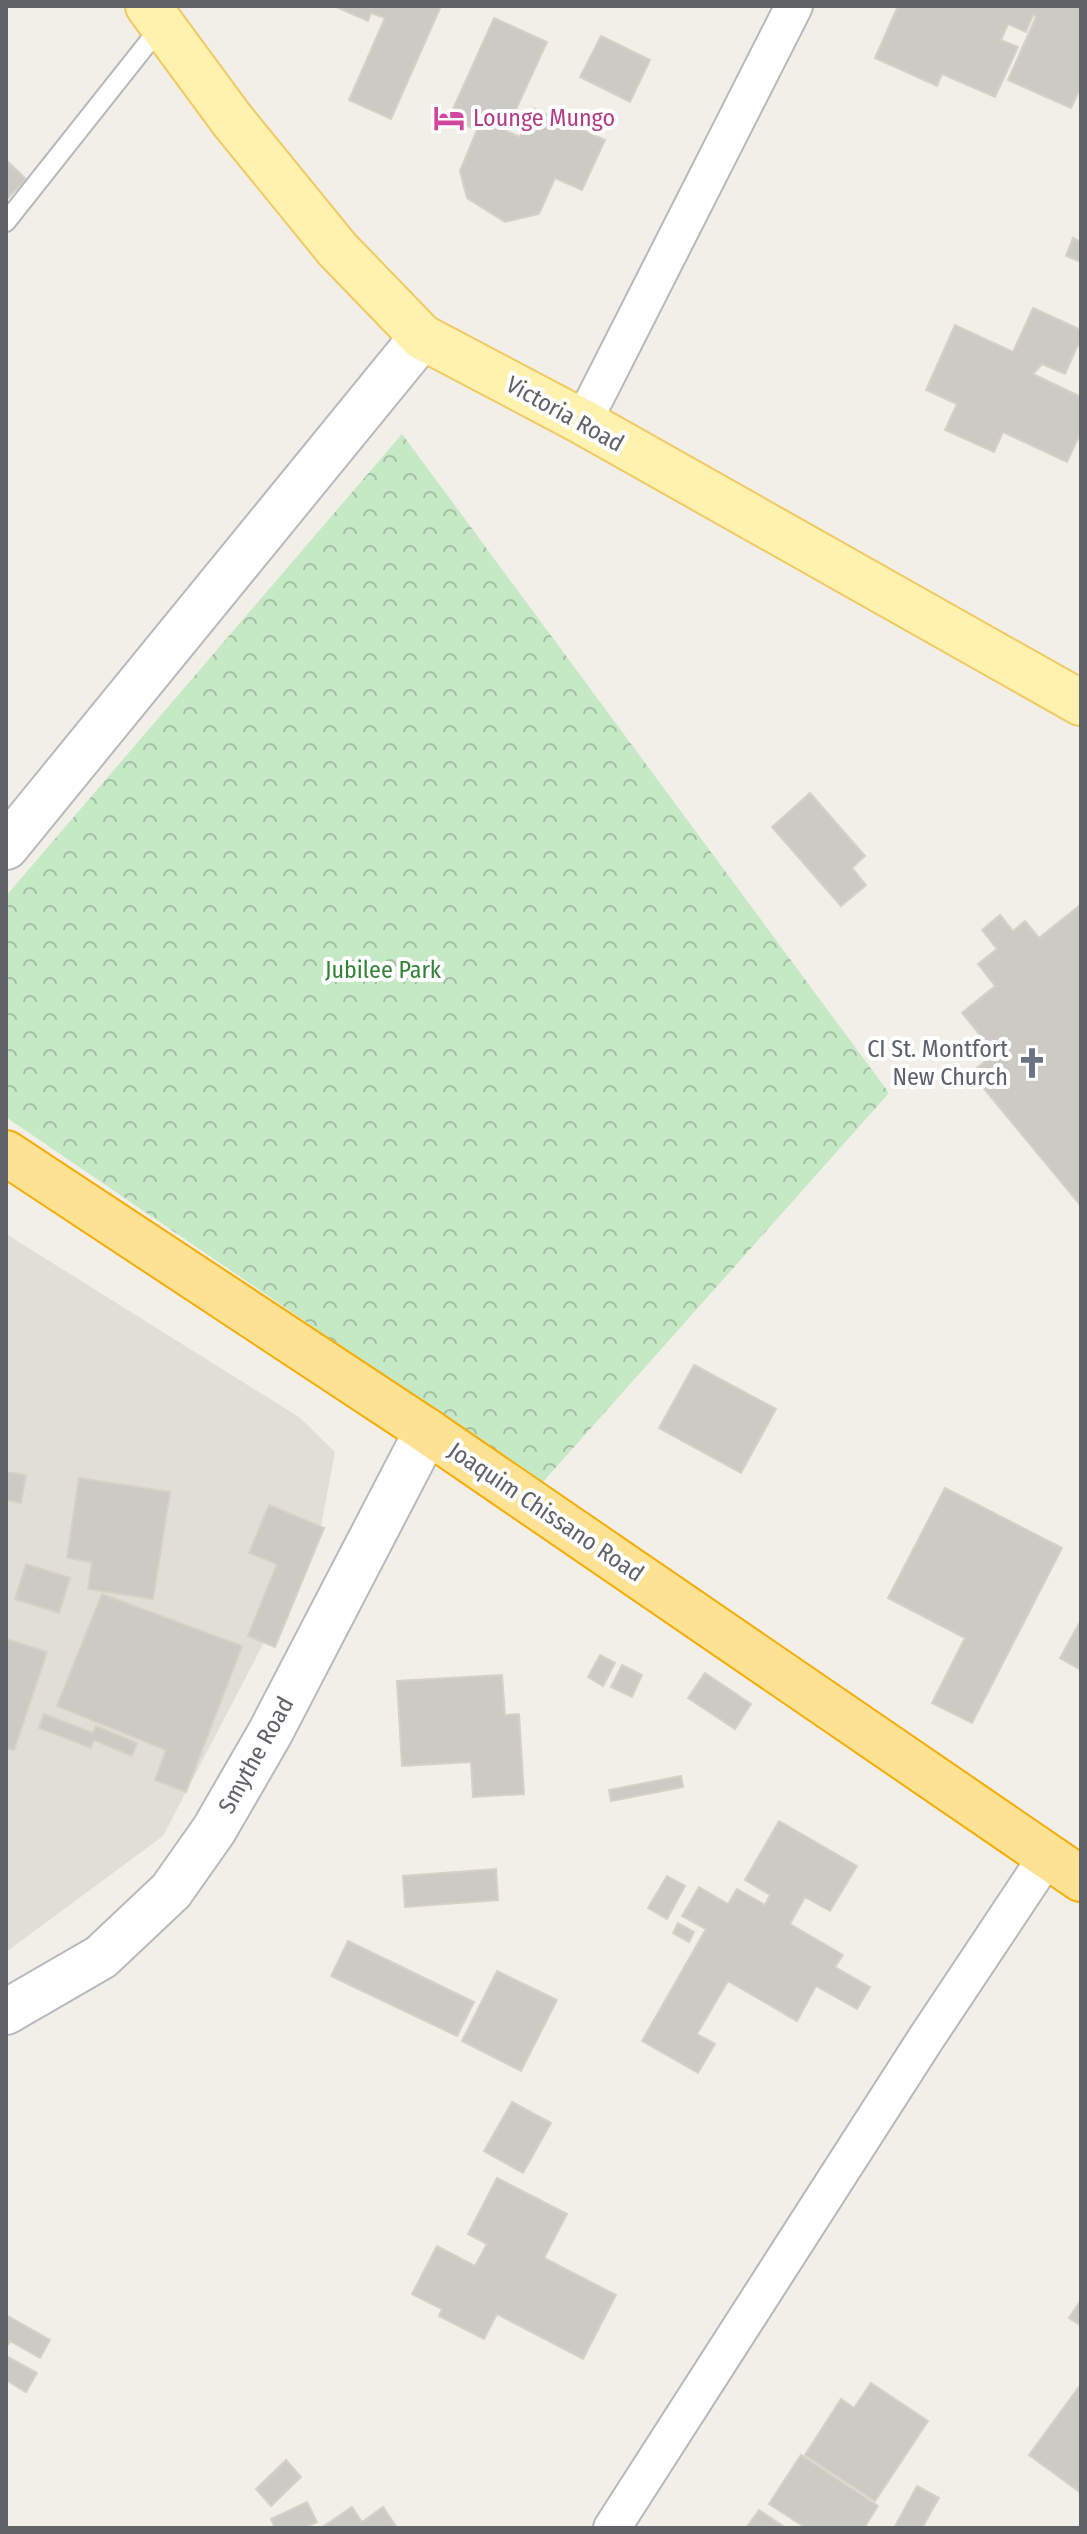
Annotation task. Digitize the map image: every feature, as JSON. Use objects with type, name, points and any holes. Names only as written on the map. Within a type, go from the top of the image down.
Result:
[{"type":"highway","name":"Joaquim Chissano Road","points":[[6,1153],[427,1431],[1065,1867]]},
{"type":"main road","name":"Victoria Road","points":[[155,16],[232,120],[337,249],[422,337],[583,422],[1081,703]]},
{"type":"street","points":[[583,422],[794,6]]},
{"type":"street","points":[[6,847],[422,337]]},
{"type":"street","name":"Smythe Road","points":[[6,2012],[101,1957],[171,1891],[214,1830],[270,1733],[427,1431]]},
{"type":"street","points":[[612,2528],[925,2040],[1065,1867]]},
{"type":"lane","points":[[6,222],[155,16]]},
{"type":"shaded area","points":[[6,1234],[299,1417],[335,1452],[319,1537],[163,1836],[6,1952]]},
{"type":"green space","name":"Jubilee Park","points":[[402,434],[889,1093],[542,1483],[6,1117],[6,896]]},
{"type":"building","points":[[334,6],[441,6],[391,119],[349,100],[385,18],[371,13],[368,21]]},
{"type":"building","points":[[898,6],[1081,6],[1081,87],[1071,108],[1008,80],[1036,17],[1033,15],[1026,32],[1008,24],[1001,40],[1018,47],[995,97],[942,74],[937,86],[875,58]]},
{"type":"building","points":[[494,18],[547,42],[506,131],[520,137],[533,108],[605,140],[582,190],[555,178],[539,214],[505,222],[467,198],[460,171],[477,130],[449,118]]},
{"type":"building","points":[[601,36],[650,60],[630,102],[580,77]]},
{"type":"building","points":[[6,160],[26,179],[6,200]]},
{"type":"building","points":[[1073,238],[1081,242],[1081,262],[1066,256]]},
{"type":"building","points":[[1033,308],[1081,330],[1081,338],[1065,374],[1042,364],[1033,374],[1081,397],[1081,432],[1067,462],[1003,432],[994,452],[945,430],[957,404],[926,390],[955,325],[1013,352]]},
{"type":"building","points":[[810,793],[865,856],[852,868],[866,885],[841,906],[772,827]]},
{"type":"building","name":"CI St. Montfort New Church","points":[[1080,905],[1081,1206],[971,1073],[995,1053],[962,1013],[995,986],[978,964],[997,949],[982,930],[1000,915],[1013,931],[1025,921],[1039,938]]},
{"type":"building","points":[[694,1365],[776,1409],[741,1473],[659,1428]]},
{"type":"building","points":[[6,1472],[26,1475],[21,1503],[6,1500]]},
{"type":"building","points":[[79,1478],[170,1492],[153,1599],[88,1589],[92,1562],[67,1558]]},
{"type":"building","points":[[945,1488],[1062,1548],[972,1723],[932,1703],[965,1638],[888,1598]]},
{"type":"building","points":[[269,1505],[324,1528],[275,1647],[248,1636],[277,1564],[249,1553]]},
{"type":"building","points":[[26,1564],[70,1578],[59,1613],[15,1599]]},
{"type":"building","points":[[102,1594],[242,1646],[186,1792],[155,1780],[166,1750],[57,1706]]},
{"type":"building","points":[[1081,1620],[1081,1670],[1060,1658]]},
{"type":"building","points":[[6,1639],[47,1652],[14,1750],[6,1748]]},
{"type":"building","points":[[600,1655],[615,1663],[603,1686],[588,1677]]},
{"type":"building","points":[[622,1665],[642,1675],[632,1697],[611,1687]]},
{"type":"building","points":[[705,1673],[751,1704],[735,1729],[688,1698]]},
{"type":"building","points":[[502,1675],[505,1715],[519,1714],[524,1794],[473,1797],[471,1762],[402,1766],[397,1681]]},
{"type":"building","points":[[44,1714],[93,1733],[96,1726],[137,1743],[132,1756],[94,1740],[91,1748],[39,1728]]},
{"type":"building","points":[[681,1776],[683,1787],[611,1801],[609,1790]]},
{"type":"building","points":[[779,1821],[857,1866],[830,1911],[805,1897],[790,1924],[843,1955],[835,1967],[870,1987],[857,2009],[816,1986],[797,2021],[728,1981],[697,2034],[715,2044],[698,2073],[642,2041],[706,1929],[682,1916],[699,1887],[728,1904],[737,1889],[765,1905],[770,1895],[745,1880]]},
{"type":"building","points":[[496,1869],[498,1900],[405,1907],[403,1876]]},
{"type":"building","points":[[667,1876],[685,1886],[667,1919],[648,1908]]},
{"type":"building","points":[[678,1923],[694,1932],[689,1942],[673,1933]]},
{"type":"building","points":[[348,1941],[474,2002],[457,2036],[331,1976]]},
{"type":"building","points":[[497,1971],[557,2000],[521,2071],[462,2041]]},
{"type":"building","points":[[512,2102],[551,2123],[523,2173],[484,2151]]},
{"type":"building","points":[[497,2178],[567,2214],[544,2258],[616,2295],[583,2359],[497,2314],[484,2339],[439,2316],[442,2309],[412,2294],[437,2246],[475,2266],[487,2244],[468,2234]]},
{"type":"building","points":[[1081,2300],[1081,2326],[1069,2318]]},
{"type":"building","points":[[6,2315],[50,2340],[40,2358],[10,2341],[6,2348]]},
{"type":"building","points":[[6,2356],[37,2373],[26,2392],[6,2380]]},
{"type":"building","points":[[871,2383],[928,2421],[875,2501],[805,2455],[841,2399],[854,2408]]},
{"type":"building","points":[[1081,2384],[1081,2493],[1029,2455]]},
{"type":"building","points":[[801,2455],[878,2506],[864,2528],[806,2528],[769,2504]]},
{"type":"building","points":[[286,2460],[301,2477],[271,2506],[256,2489]]},
{"type":"building","points":[[917,2486],[939,2498],[922,2528],[894,2528]]},
{"type":"building","points":[[307,2502],[317,2522],[304,2528],[275,2528],[271,2519]]},
{"type":"building","points":[[352,2507],[362,2522],[383,2507],[397,2528],[321,2528]]},
{"type":"building","points":[[759,2510],[786,2528],[746,2528]]},
{"type":"place","name":"Lounge Mungo","points":[[449,118]]},
{"type":"place","name":"CI St. Montfort New Church","points":[[1032,1063]]}]
